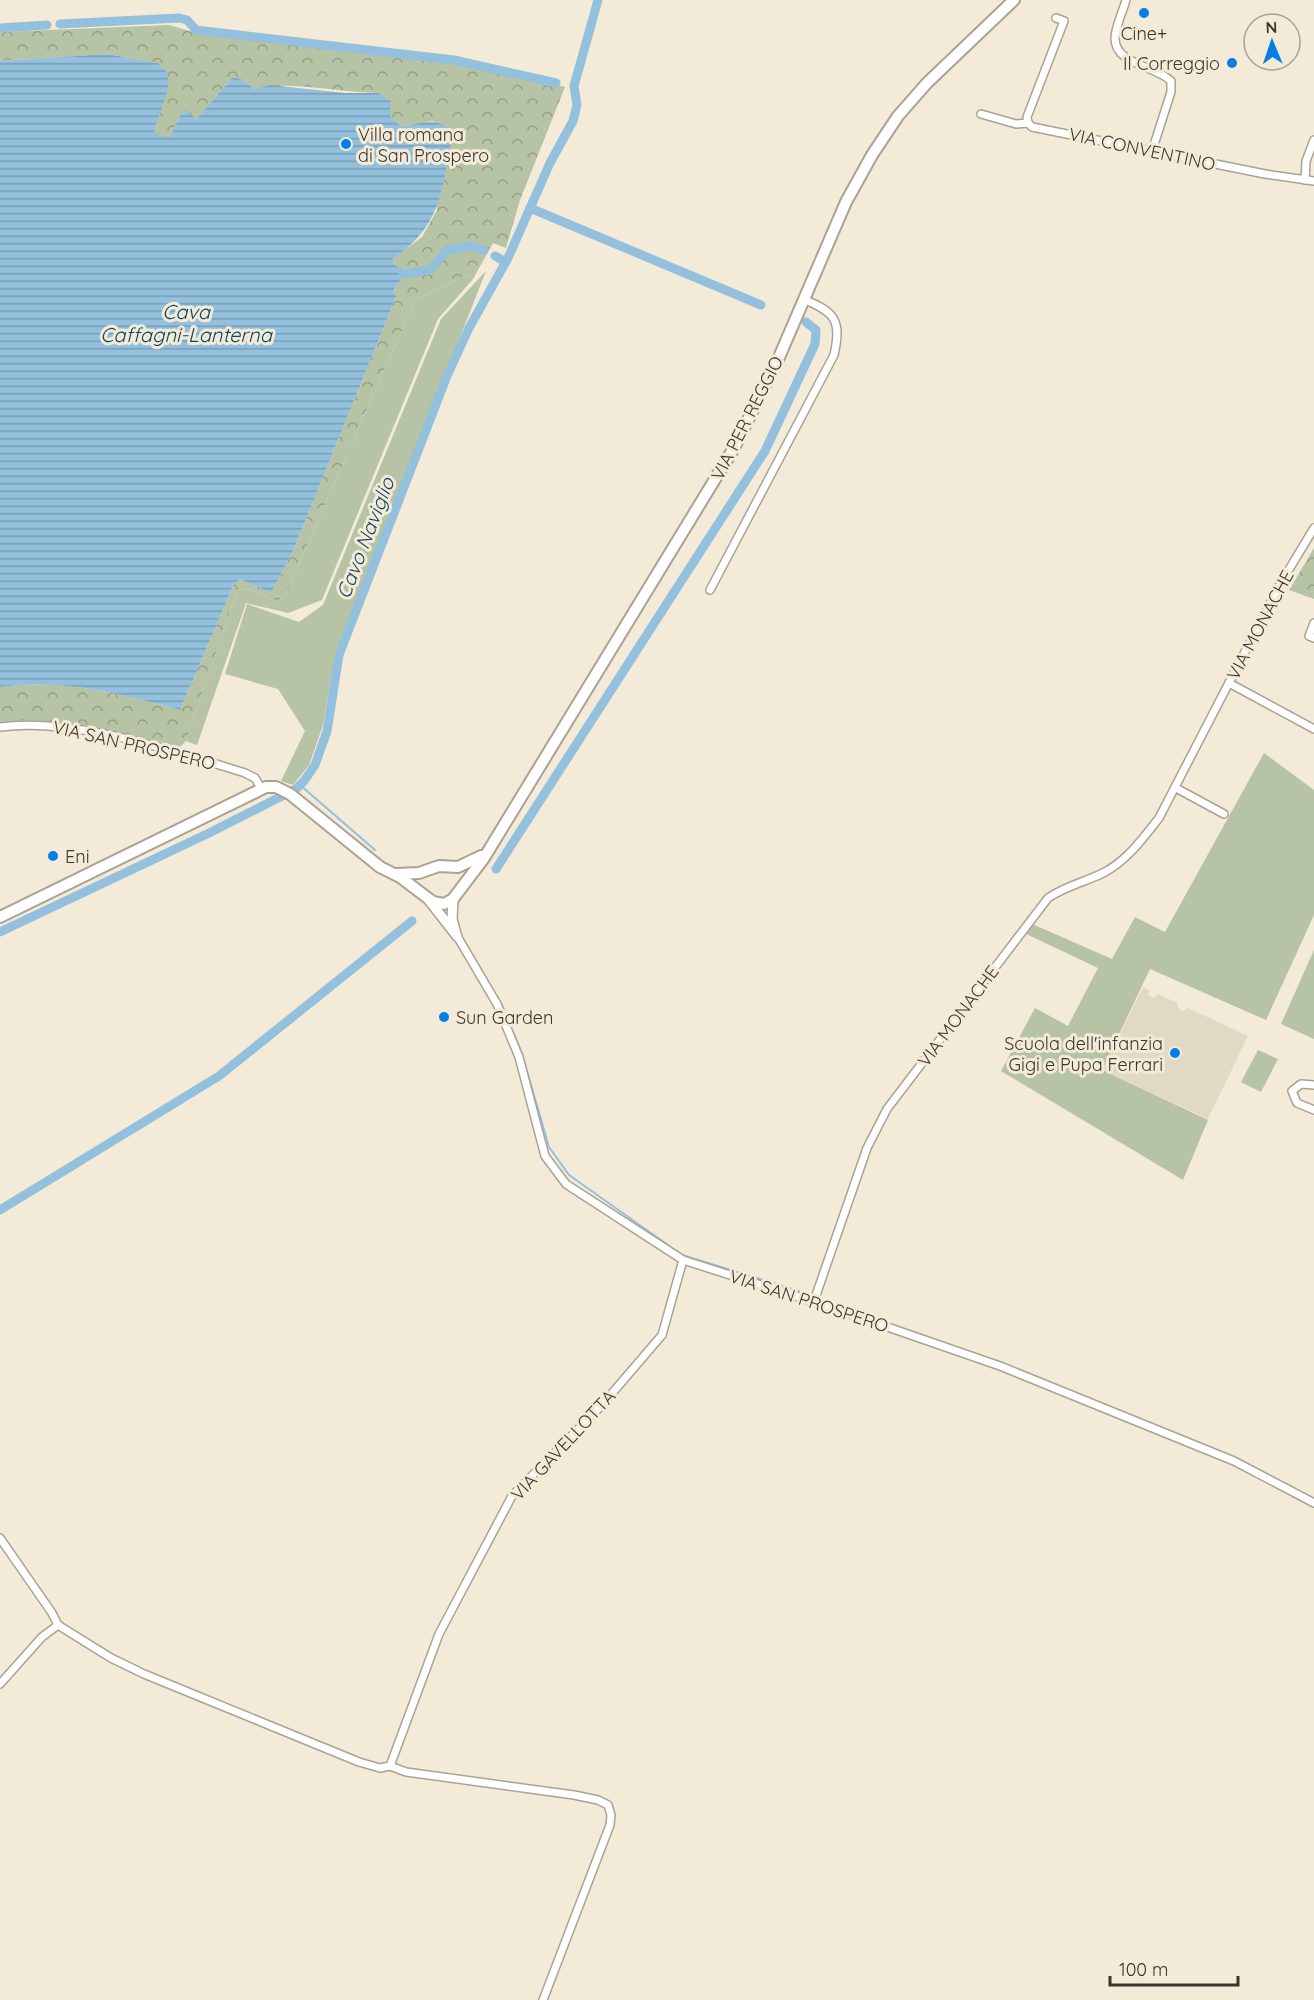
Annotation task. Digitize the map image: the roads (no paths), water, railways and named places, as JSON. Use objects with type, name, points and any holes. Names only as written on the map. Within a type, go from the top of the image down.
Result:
[{"type":"main road","name":"VIA PER REGGIO","points":[[456,896],[488,850],[735,448],[770,376],[852,189],[887,132],[927,83],[1014,0]]},
{"type":"main road","points":[[0,917],[261,788],[276,787],[296,798],[393,874],[438,904],[456,896],[457,876],[449,868]]},
{"type":"main road","name":"VIA PER REGGIO","points":[[393,874],[412,874],[439,866],[449,868],[466,866],[488,850]]},
{"type":"main road","points":[[426,897],[423,879],[429,870]]},
{"type":"street","points":[[1126,0],[1115,37],[1119,52],[1127,59],[1162,72],[1171,81],[1171,92],[1152,151]]},
{"type":"street","points":[[1028,123],[1027,117],[1064,21],[1056,18]]},
{"type":"street","name":"VIA CONVENTINO","points":[[981,114],[1016,124],[1028,123],[1032,127],[1314,181]]},
{"type":"street","points":[[1305,180],[1306,161],[1314,140]]},
{"type":"street","points":[[710,590],[834,355],[838,339],[834,319],[826,308],[803,299]]},
{"type":"street","name":"VIA MONACHE","points":[[814,1301],[867,1148],[893,1101],[1043,904],[1060,890],[1104,873],[1125,859],[1159,818],[1279,586],[1314,528]]},
{"type":"street","points":[[1314,623],[1309,636],[1314,638]]},
{"type":"street","points":[[1229,683],[1314,729]]},
{"type":"street","name":"VIA SAN PROSPERO","points":[[0,727],[47,724],[92,732],[245,773],[255,778],[261,788]]},
{"type":"street","points":[[1176,788],[1224,814]]},
{"type":"street","name":"VIA SAN PROSPERO","points":[[456,896],[452,919],[457,936]]},
{"type":"street","name":"VIA SAN PROSPERO","points":[[426,897],[457,936],[497,1005],[519,1058],[545,1156],[566,1184],[683,1260],[944,1345],[1234,1461],[1314,1503]]},
{"type":"street","points":[[1314,1085],[1301,1084],[1292,1091],[1297,1103],[1314,1110]]},
{"type":"street","name":"VIA GAVELLOTTA","points":[[390,1766],[439,1634],[512,1496],[602,1405],[662,1335],[683,1260]]},
{"type":"street","points":[[0,1538],[58,1625],[111,1658],[144,1674],[359,1762],[380,1768],[390,1766],[406,1772],[582,1797],[608,1805],[611,1815],[610,1825],[543,2000]]},
{"type":"street","points":[[0,1684],[42,1637],[58,1625]]},
{"type":"water","name":"Cava Caffagni-Lanterna","points":[[107,54],[158,63],[168,74],[168,89],[154,131],[160,136],[170,137],[180,116],[187,109],[195,120],[233,77],[241,79],[254,89],[270,85],[345,93],[378,93],[391,101],[390,116],[402,127],[429,122],[442,124],[453,133],[442,189],[431,219],[422,233],[392,259],[396,266],[404,269],[403,277],[394,289],[396,297],[293,551],[271,593],[240,579],[234,584],[180,710],[113,693],[69,686],[0,687],[0,61]]},
{"type":"waterway","name":"Cavo Naviglio","points":[[0,932],[207,834],[296,789],[315,765],[327,731],[339,655],[447,376],[469,328],[508,258],[550,163],[573,121],[577,105],[574,86],[598,0]]},
{"type":"waterway","points":[[60,24],[179,18],[187,20],[196,30],[454,60],[556,83]]},
{"type":"waterway","points":[[0,28],[47,25]]},
{"type":"waterway","points":[[530,208],[761,305]]},
{"type":"waterway","points":[[403,274],[430,270],[447,250],[470,246],[484,250]]},
{"type":"waterway","points":[[495,256],[506,262]]},
{"type":"waterway","points":[[496,869],[765,451],[815,344],[816,330],[806,322]]},
{"type":"waterway","points":[[300,785],[375,850]]},
{"type":"waterway","points":[[0,1210],[219,1076],[412,921]]},
{"type":"waterway","points":[[501,1003],[522,1054],[549,1147],[569,1175],[682,1255],[799,1291]]},
{"type":"place","name":"Cine+","points":[[1144,13]]},
{"type":"place","name":"Il Correggio","points":[[1232,63]]},
{"type":"place","name":"Villa romana di San Prospero","points":[[346,144]]},
{"type":"place","name":"Eni","points":[[53,856]]},
{"type":"place","name":"Sun Garden","points":[[444,1017]]},
{"type":"place","name":"Scuola dell'infanzia Gigi e Pupa Ferrari","points":[[1175,1053]]}]
